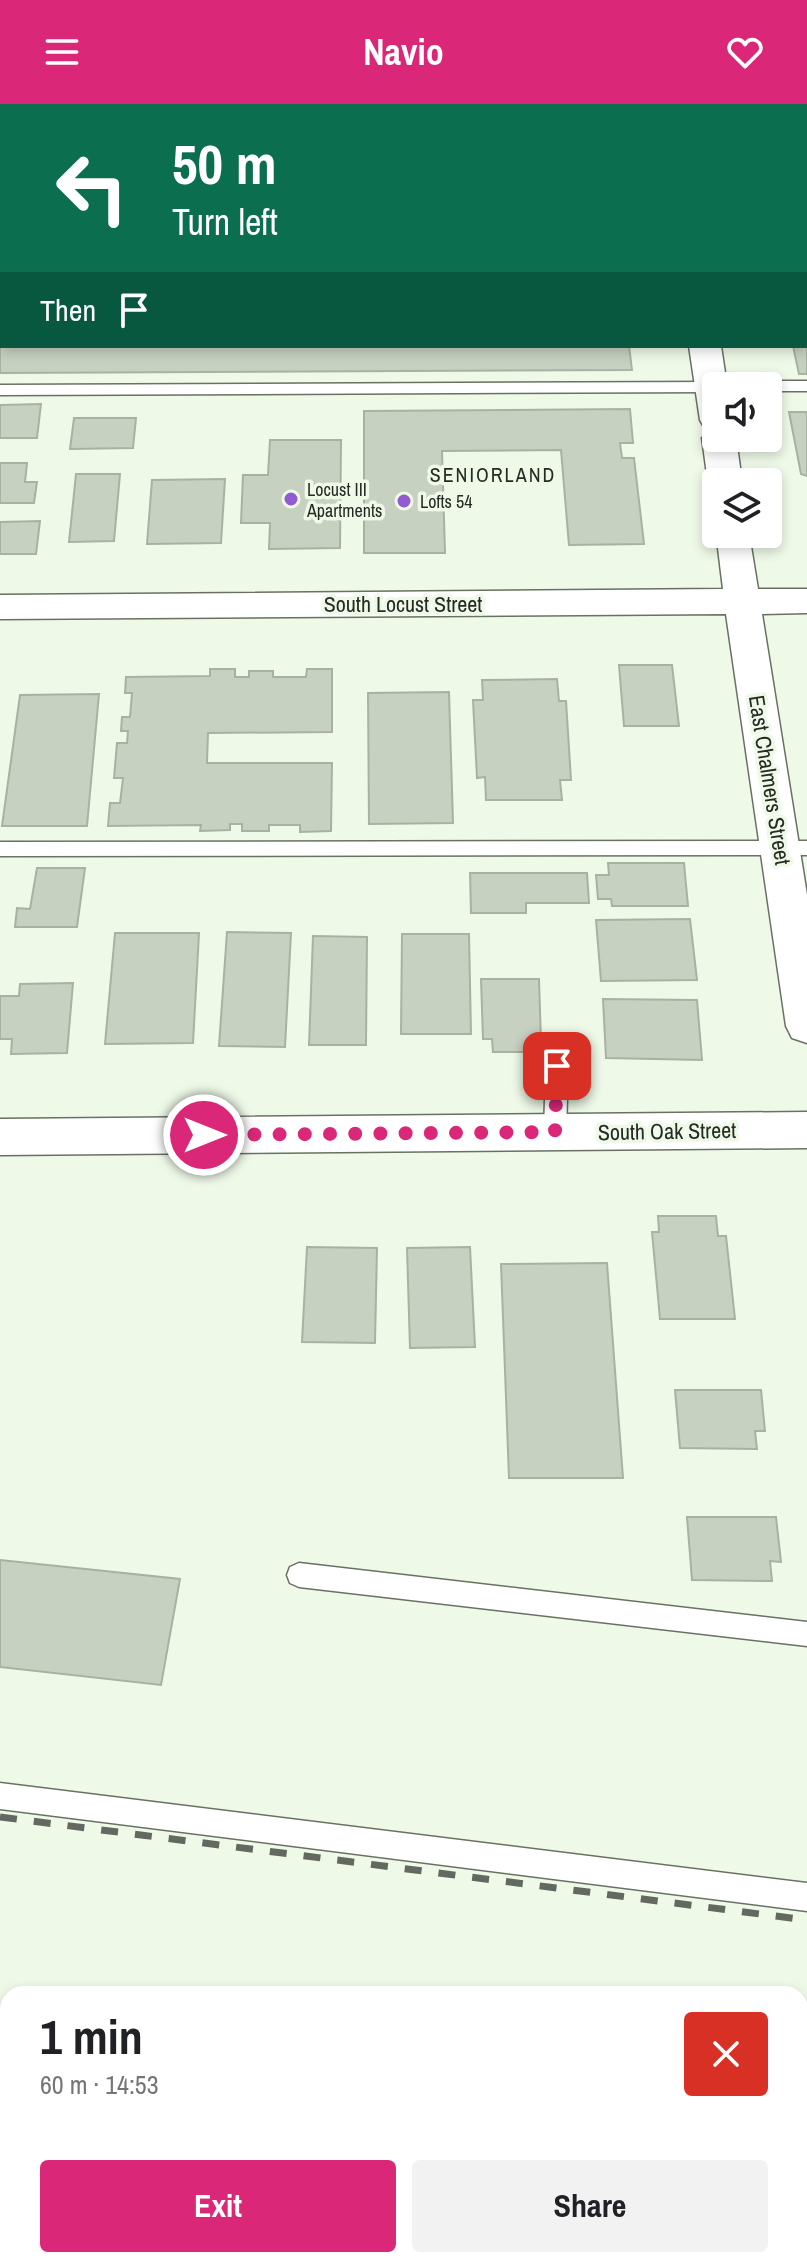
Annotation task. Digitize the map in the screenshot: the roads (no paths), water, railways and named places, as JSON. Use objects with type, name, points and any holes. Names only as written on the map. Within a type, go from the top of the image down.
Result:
[{"type":"street","points":[[705,348],[711,372]]},
{"type":"street","name":"East Chalmers Street","points":[[734,548],[742,602],[793,848],[807,1026]]},
{"type":"street","name":"South Locust Street","points":[[0,607],[807,601]]},
{"type":"street","name":"South Oak Street","points":[[0,1137],[807,1130]]},
{"type":"lane","points":[[782,386],[807,386]]},
{"type":"lane","points":[[0,390],[702,387]]},
{"type":"lane","points":[[0,849],[793,848]]},
{"type":"lane","points":[[555,1132],[557,1066]]},
{"type":"lane","points":[[299,1575],[807,1634]]},
{"type":"lane","points":[[0,1796],[807,1897]]},
{"type":"railway","points":[[0,1817],[807,1920]]},
{"type":"place","name":"Locust III Apartments","points":[[291,499]]},
{"type":"place","name":"Lofts 54","points":[[404,501]]},
{"type":"district","name":"SENIORLAND","points":[[493,474]]}]
